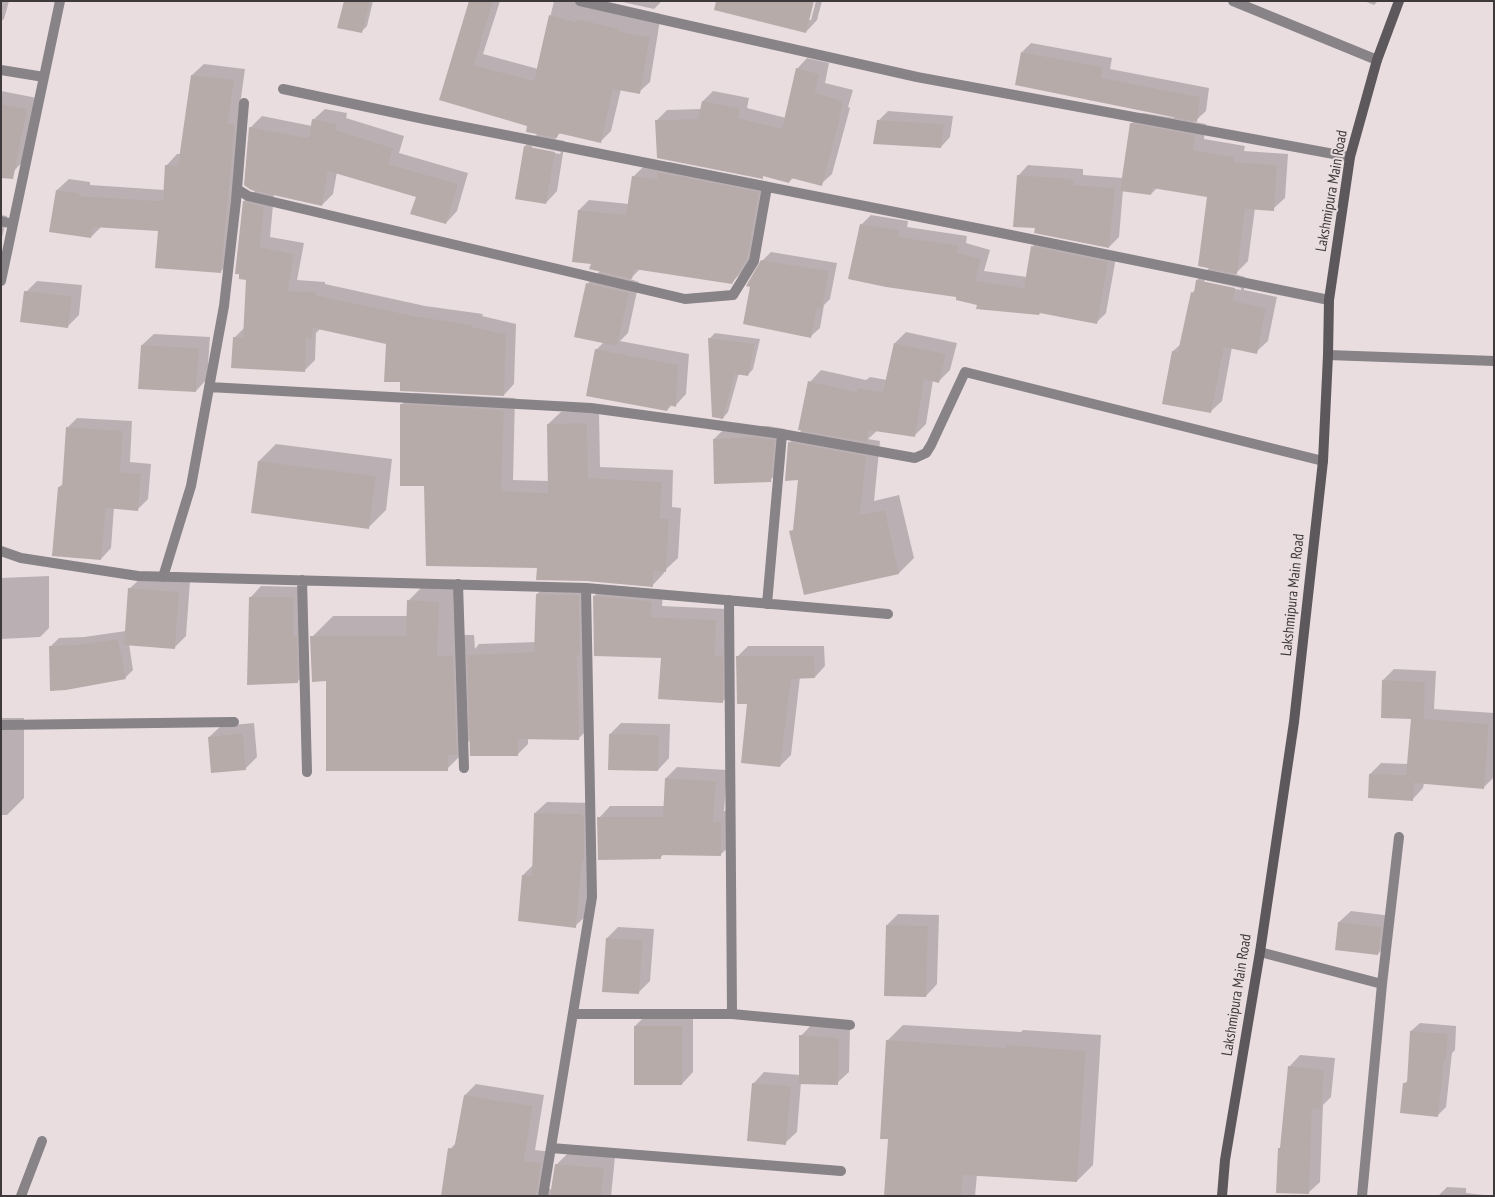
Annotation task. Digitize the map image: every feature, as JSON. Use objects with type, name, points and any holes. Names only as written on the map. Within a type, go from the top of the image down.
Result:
[{"type":"main road","name":"Lakshmipura Main Road","points":[[1222,1196],[1225,1160],[1260,952],[1294,722],[1324,461],[1329,300],[1350,157],[1377,60],[1400,1]]},
{"type":"street","points":[[1,281],[60,1]]},
{"type":"street","points":[[580,1],[917,77],[1350,157]]},
{"type":"street","points":[[1233,1],[1377,60]]},
{"type":"street","points":[[1,70],[44,77]]},
{"type":"street","points":[[283,89],[424,119],[1329,300]]},
{"type":"street","points":[[162,577],[191,486],[224,306],[244,103]]},
{"type":"street","points":[[237,189],[248,196],[686,298],[733,295],[754,261],[767,187]]},
{"type":"street","points":[[1,221],[13,224]]},
{"type":"street","points":[[1328,355],[1494,361]]},
{"type":"street","points":[[209,387],[590,408],[782,434],[915,458],[926,453],[931,446],[965,372],[1324,461]]},
{"type":"street","points":[[767,604],[782,434]]},
{"type":"street","points":[[1,551],[21,558],[138,576],[586,588],[888,614]]},
{"type":"street","points":[[302,580],[307,772]]},
{"type":"street","points":[[458,584],[464,768]]},
{"type":"street","points":[[543,1196],[592,898],[586,588]]},
{"type":"street","points":[[729,600],[732,1014]]},
{"type":"street","points":[[1,725],[234,722]]},
{"type":"street","points":[[1362,1196],[1382,984],[1399,837]]},
{"type":"street","points":[[1260,952],[1382,984]]},
{"type":"street","points":[[573,1014],[732,1014],[850,1025]]},
{"type":"street","points":[[21,1196],[42,1141]]},
{"type":"street","points":[[551,1148],[841,1171]]},
{"type":"building","points":[[344,1],[370,1],[362,33],[337,28]]},
{"type":"building","points":[[469,1],[493,1],[474,65],[534,81],[549,15],[576,22],[577,19],[620,29],[619,32],[650,37],[640,94],[613,89],[601,143],[558,133],[557,138],[526,132],[527,126],[439,100]]},
{"type":"building","points":[[716,1],[814,1],[806,33],[714,10]]},
{"type":"building","points":[[1021,52],[1103,67],[1101,78],[1200,97],[1197,122],[1015,85]]},
{"type":"building","points":[[796,68],[819,74],[815,93],[843,101],[822,186],[791,178],[789,183],[763,176],[763,179],[657,158],[655,120],[698,119],[702,101],[740,108],[738,118],[782,129]]},
{"type":"building","points":[[191,75],[234,80],[228,123],[235,125],[221,273],[155,268],[158,231],[93,227],[91,238],[49,232],[56,190],[80,193],[79,196],[163,200],[165,165],[178,166]]},
{"type":"building","points":[[1,104],[27,109],[13,179],[1,178]]},
{"type":"building","points":[[312,119],[337,124],[336,130],[393,148],[388,164],[458,184],[446,224],[410,214],[416,197],[328,171],[322,206],[251,190],[244,185],[249,127],[309,138]]},
{"type":"building","points":[[877,120],[944,124],[941,148],[873,144]]},
{"type":"building","points":[[1130,123],[1195,135],[1193,150],[1234,157],[1234,162],[1277,165],[1274,211],[1245,209],[1237,274],[1198,266],[1207,197],[1152,188],[1151,195],[1120,191]]},
{"type":"building","points":[[524,146],[555,152],[546,204],[515,199]]},
{"type":"building","points":[[657,172],[759,192],[747,259],[732,284],[634,269],[632,279],[589,269],[591,264],[572,262],[578,210],[626,215],[632,176],[657,179]]},
{"type":"building","points":[[1017,175],[1074,179],[1073,185],[1115,188],[1109,248],[1034,233],[1035,228],[1013,227]]},
{"type":"building","points":[[243,201],[264,207],[260,247],[294,254],[288,291],[315,292],[315,295],[414,316],[472,325],[472,327],[506,334],[504,396],[400,391],[400,382],[384,382],[386,344],[313,328],[312,339],[306,338],[305,372],[231,368],[233,337],[243,338],[246,280],[239,279],[239,274],[235,274]]},
{"type":"building","points":[[860,224],[899,230],[898,237],[958,245],[957,253],[981,259],[975,281],[1024,288],[1031,246],[1108,262],[1097,324],[1040,313],[1039,315],[976,309],[977,305],[956,300],[956,297],[886,287],[848,279]]},
{"type":"building","points":[[761,260],[829,271],[822,309],[817,308],[811,338],[743,324],[750,287],[746,286]]},
{"type":"building","points":[[1196,280],[1235,288],[1233,301],[1266,308],[1257,354],[1224,347],[1211,413],[1162,404],[1172,351],[1178,352],[1191,292],[1194,293]]},
{"type":"building","points":[[586,283],[629,293],[617,346],[574,337]]},
{"type":"building","points":[[24,291],[72,296],[68,328],[20,322]]},
{"type":"building","points":[[708,338],[755,344],[748,376],[735,374],[723,419],[712,417]]},
{"type":"building","points":[[894,343],[946,354],[939,383],[924,379],[915,437],[868,430],[867,442],[798,430],[808,381],[857,392],[857,388],[883,392]]},
{"type":"building","points":[[141,345],[199,348],[196,392],[138,389]]},
{"type":"building","points":[[595,349],[678,365],[676,407],[669,405],[667,411],[586,396]]},
{"type":"building","points":[[400,404],[504,410],[501,491],[548,493],[547,424],[587,423],[588,478],[662,482],[660,519],[669,519],[666,572],[653,571],[653,587],[586,581],[536,580],[537,568],[426,566],[424,486],[400,486]]},
{"type":"building","points":[[66,427],[123,431],[120,472],[141,474],[138,511],[106,508],[101,560],[52,556],[58,487],[62,487]]},
{"type":"building","points":[[756,437],[775,440],[771,482],[714,484],[713,439]]},
{"type":"building","points":[[788,442],[866,456],[860,515],[885,510],[899,574],[804,595],[789,531],[793,530],[798,480],[785,481]]},
{"type":"building","points":[[258,461],[376,476],[369,529],[251,513]]},
{"type":"building","points":[[128,588],[179,592],[175,649],[124,645]]},
{"type":"building","points":[[536,594],[579,595],[580,656],[577,655],[579,740],[518,739],[518,756],[470,756],[467,655],[534,652]]},
{"type":"building","points":[[593,596],[652,601],[651,617],[716,620],[715,656],[723,656],[723,703],[658,699],[661,658],[594,656]]},
{"type":"building","points":[[249,597],[293,597],[293,636],[297,636],[298,683],[247,685]]},
{"type":"building","points":[[407,600],[439,602],[437,656],[453,655],[457,755],[448,755],[448,771],[326,771],[326,681],[312,682],[310,636],[406,636]]},
{"type":"building","points":[[118,639],[126,679],[66,690],[50,691],[49,646],[75,645]]},
{"type":"building","points":[[736,656],[814,656],[815,678],[791,679],[780,767],[741,763],[747,704],[737,704]]},
{"type":"building","points":[[1382,680],[1425,682],[1424,719],[1489,724],[1484,789],[1414,783],[1413,801],[1368,798],[1369,774],[1406,775],[1411,719],[1381,718]]},
{"type":"building","points":[[243,733],[246,770],[211,773],[208,737]]},
{"type":"building","points":[[609,734],[659,735],[658,771],[608,770]]},
{"type":"building","points":[[665,778],[716,781],[713,822],[721,822],[721,856],[661,855],[661,859],[598,860],[597,817],[663,817]]},
{"type":"building","points":[[534,813],[582,814],[582,817],[584,817],[584,860],[582,860],[576,928],[518,921],[522,875],[532,876]]},
{"type":"building","points":[[1338,922],[1382,927],[1378,955],[1335,950]]},
{"type":"building","points":[[886,925],[928,926],[926,997],[884,996]]},
{"type":"building","points":[[606,938],[643,940],[639,994],[602,992]]},
{"type":"building","points":[[634,1026],[682,1026],[682,1085],[634,1085]]},
{"type":"building","points":[[1410,1031],[1448,1034],[1438,1117],[1400,1113],[1403,1083],[1407,1083]]},
{"type":"building","points":[[799,1035],[839,1038],[838,1085],[799,1084]]},
{"type":"building","points":[[886,1040],[1006,1048],[1006,1045],[1086,1051],[1077,1182],[963,1175],[961,1196],[884,1196],[888,1139],[880,1139]]},
{"type":"building","points":[[1288,1066],[1324,1070],[1321,1110],[1312,1109],[1309,1194],[1276,1193],[1278,1148],[1280,1148]]},
{"type":"building","points":[[752,1083],[791,1086],[786,1145],[747,1141]]},
{"type":"building","points":[[464,1095],[533,1106],[524,1161],[541,1163],[536,1196],[441,1196],[448,1148],[454,1149]]},
{"type":"building","points":[[555,1164],[604,1168],[601,1196],[550,1196]]}]
